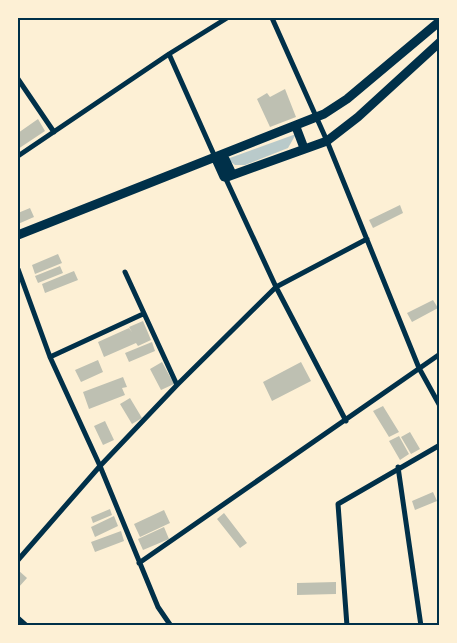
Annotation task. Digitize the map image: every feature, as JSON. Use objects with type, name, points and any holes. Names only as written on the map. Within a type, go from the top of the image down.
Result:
[{"type":"main road","points":[[18,235],[316,117],[347,99],[440,21]]},
{"type":"main road","points":[[219,156],[228,176],[328,141],[358,117],[440,42]]},
{"type":"main road","points":[[296,126],[304,148]]},
{"type":"street","points":[[18,156],[169,54],[227,18]]},
{"type":"street","points":[[272,18],[328,141],[420,368],[440,406]]},
{"type":"street","points":[[169,54],[219,156]]},
{"type":"street","points":[[18,79],[54,132]]},
{"type":"street","points":[[228,176],[276,287],[346,420]]},
{"type":"street","points":[[18,560],[100,466],[177,385],[276,287],[367,239]]},
{"type":"street","points":[[18,269],[50,357],[100,466],[158,607],[171,626]]},
{"type":"street","points":[[125,272],[177,385]]},
{"type":"street","points":[[50,357],[143,314]]},
{"type":"street","points":[[139,563],[440,354]]},
{"type":"street","points":[[347,626],[338,504],[440,444]]},
{"type":"street","points":[[398,467],[421,626]]},
{"type":"street","points":[[18,618],[27,626]]},
{"type":"shaded area","points":[[296,134],[288,148],[245,165],[235,165],[227,159]]},
{"type":"building","points":[[285,89],[296,117],[270,127],[257,99],[267,93],[270,97]]},
{"type":"building","points":[[38,119],[45,131],[18,149],[18,133]]},
{"type":"building","points":[[400,205],[403,213],[373,228],[369,220]]},
{"type":"building","points":[[30,208],[34,217],[18,224],[18,213]]},
{"type":"building","points":[[58,254],[62,263],[35,274],[32,265]]},
{"type":"building","points":[[60,266],[63,273],[38,283],[35,276]]},
{"type":"building","points":[[74,271],[78,280],[45,293],[42,284]]},
{"type":"building","points":[[433,300],[438,308],[412,322],[407,313]]},
{"type":"building","points":[[143,321],[151,340],[138,346],[136,343],[104,357],[98,342],[129,328],[132,332],[129,327]]},
{"type":"building","points":[[152,342],[155,351],[129,362],[125,353]]},
{"type":"building","points":[[98,360],[103,372],[81,382],[75,370]]},
{"type":"building","points":[[162,362],[174,384],[161,390],[150,369]]},
{"type":"building","points":[[301,362],[311,381],[272,401],[263,382]]},
{"type":"building","points":[[123,377],[127,387],[122,388],[125,395],[89,409],[83,392]]},
{"type":"building","points":[[130,398],[142,418],[132,424],[120,404]]},
{"type":"building","points":[[383,406],[399,432],[389,437],[373,411]]},
{"type":"building","points":[[105,421],[114,440],[103,445],[94,426]]},
{"type":"building","points":[[410,432],[420,449],[411,454],[401,437]]},
{"type":"building","points":[[399,436],[409,454],[400,460],[389,441]]},
{"type":"building","points":[[433,492],[437,501],[415,510],[412,501]]},
{"type":"building","points":[[110,509],[112,515],[93,523],[91,517]]},
{"type":"building","points":[[164,510],[170,523],[140,537],[134,524]]},
{"type":"building","points":[[224,513],[247,543],[240,548],[217,519]]},
{"type":"building","points":[[114,516],[118,526],[95,537],[91,527]]},
{"type":"building","points":[[164,527],[169,539],[143,550],[138,539]]},
{"type":"building","points":[[121,531],[124,541],[95,552],[91,542]]},
{"type":"building","points":[[18,570],[27,578],[18,588]]},
{"type":"building","points":[[336,582],[336,594],[297,595],[297,583]]}]
